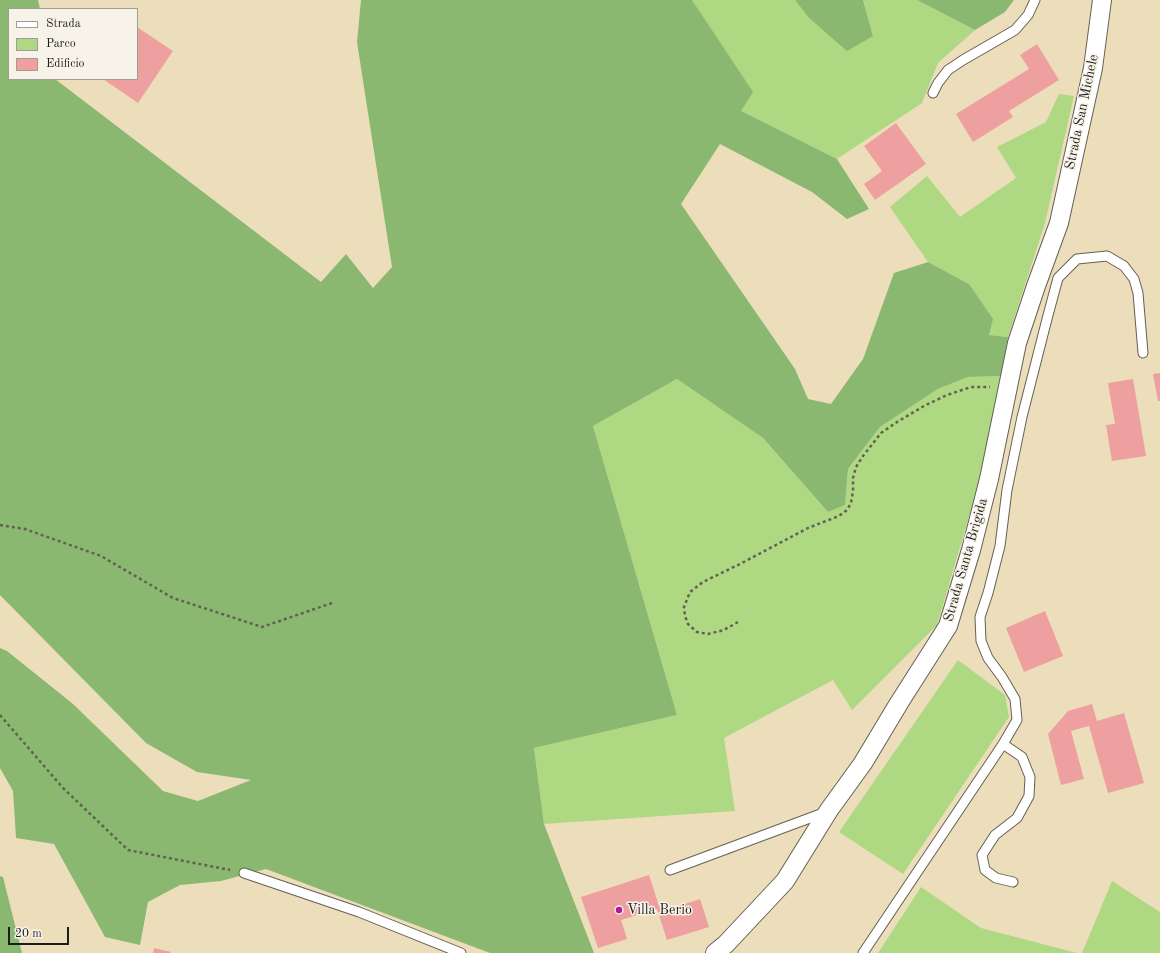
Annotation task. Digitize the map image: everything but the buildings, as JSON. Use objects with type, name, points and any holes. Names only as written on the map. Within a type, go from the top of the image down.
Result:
[{"type":"street","name":"Strada San Michele","points":[[1059,223],[1093,68],[1102,0]]},
{"type":"street","name":"Strada Santa Brigida","points":[[715,953],[726,944],[785,881],[829,810],[863,763],[899,702],[948,626],[971,550],[985,494],[1017,343],[1059,223]]},
{"type":"lane","points":[[933,94],[938,83],[948,70],[1015,30],[1028,15],[1035,0]]},
{"type":"lane","points":[[863,953],[1003,744],[1017,720],[1014,699],[1002,677],[988,658],[981,641],[980,617],[1000,546],[1007,490],[1022,417],[1058,278],[1077,259],[1107,256],[1124,266],[1134,279],[1138,293],[1143,353]]},
{"type":"lane","points":[[1003,744],[1022,757],[1030,777],[1029,796],[1017,818],[995,835],[982,854],[985,870],[996,878],[1013,882]]},
{"type":"lane","points":[[670,870],[829,810]]},
{"type":"lane","points":[[244,873],[359,912],[461,953]]},
{"type":"path","points":[[738,622],[724,630],[708,634],[697,632],[688,624],[685,616],[684,607],[690,592],[703,582],[808,528],[839,516],[847,510],[851,503],[853,478],[856,467],[881,433],[897,422],[924,406],[947,395],[971,387],[1008,385]]},
{"type":"path","points":[[0,524],[25,529],[101,556],[173,598],[262,627],[335,602]]},
{"type":"path","points":[[0,715],[63,788],[128,850],[244,873]]},
{"type":"green space","points":[[0,0],[38,0],[40,8],[8,8],[8,80],[56,80],[321,282],[346,254],[373,288],[392,267],[357,42],[361,0],[692,0],[753,92],[741,111],[837,159],[869,209],[847,219],[812,192],[720,144],[681,204],[795,369],[808,399],[831,404],[863,359],[894,273],[928,262],[969,284],[993,319],[989,335],[1008,337],[1001,376],[968,377],[938,389],[880,427],[848,469],[845,505],[828,512],[763,438],[677,379],[593,426],[677,715],[534,748],[544,824],[594,953],[490,953],[266,869],[221,881],[180,885],[148,902],[140,945],[105,937],[54,844],[16,838],[13,791],[0,768],[0,648],[7,651],[73,704],[163,791],[198,801],[251,780],[197,772],[146,743],[0,595]]},
{"type":"green space","points":[[692,0],[795,0],[808,17],[873,36],[863,0],[917,0],[975,30],[938,63],[922,103],[837,159],[740,111],[752,92]]},
{"type":"green space","points":[[795,0],[863,0],[873,36],[847,51],[808,17]]},
{"type":"green space","points":[[917,0],[1014,0],[1005,12],[975,30]]},
{"type":"green space","points":[[1059,94],[1074,96],[1045,223],[1008,337],[989,335],[969,284],[928,262],[890,207],[927,176],[960,217],[1016,178],[997,147],[1046,122]]},
{"type":"green space","points":[[1001,376],[981,476],[937,625],[852,710],[833,680],[724,738],[735,811],[544,824],[534,748],[677,715],[593,426],[677,379],[763,438],[828,512],[845,505],[848,469],[880,427],[938,389],[968,377]]},
{"type":"green space","points":[[958,660],[1005,695],[1009,717],[903,874],[839,832]]},
{"type":"green space","points":[[0,876],[3,877],[22,953],[0,953]]},
{"type":"green space","points":[[1112,881],[1160,912],[1160,953],[1082,953]]},
{"type":"green space","points":[[921,887],[981,928],[1077,953],[878,953]]},
{"type":"place","name":"Villa Berio","points":[[619,910]]}]
